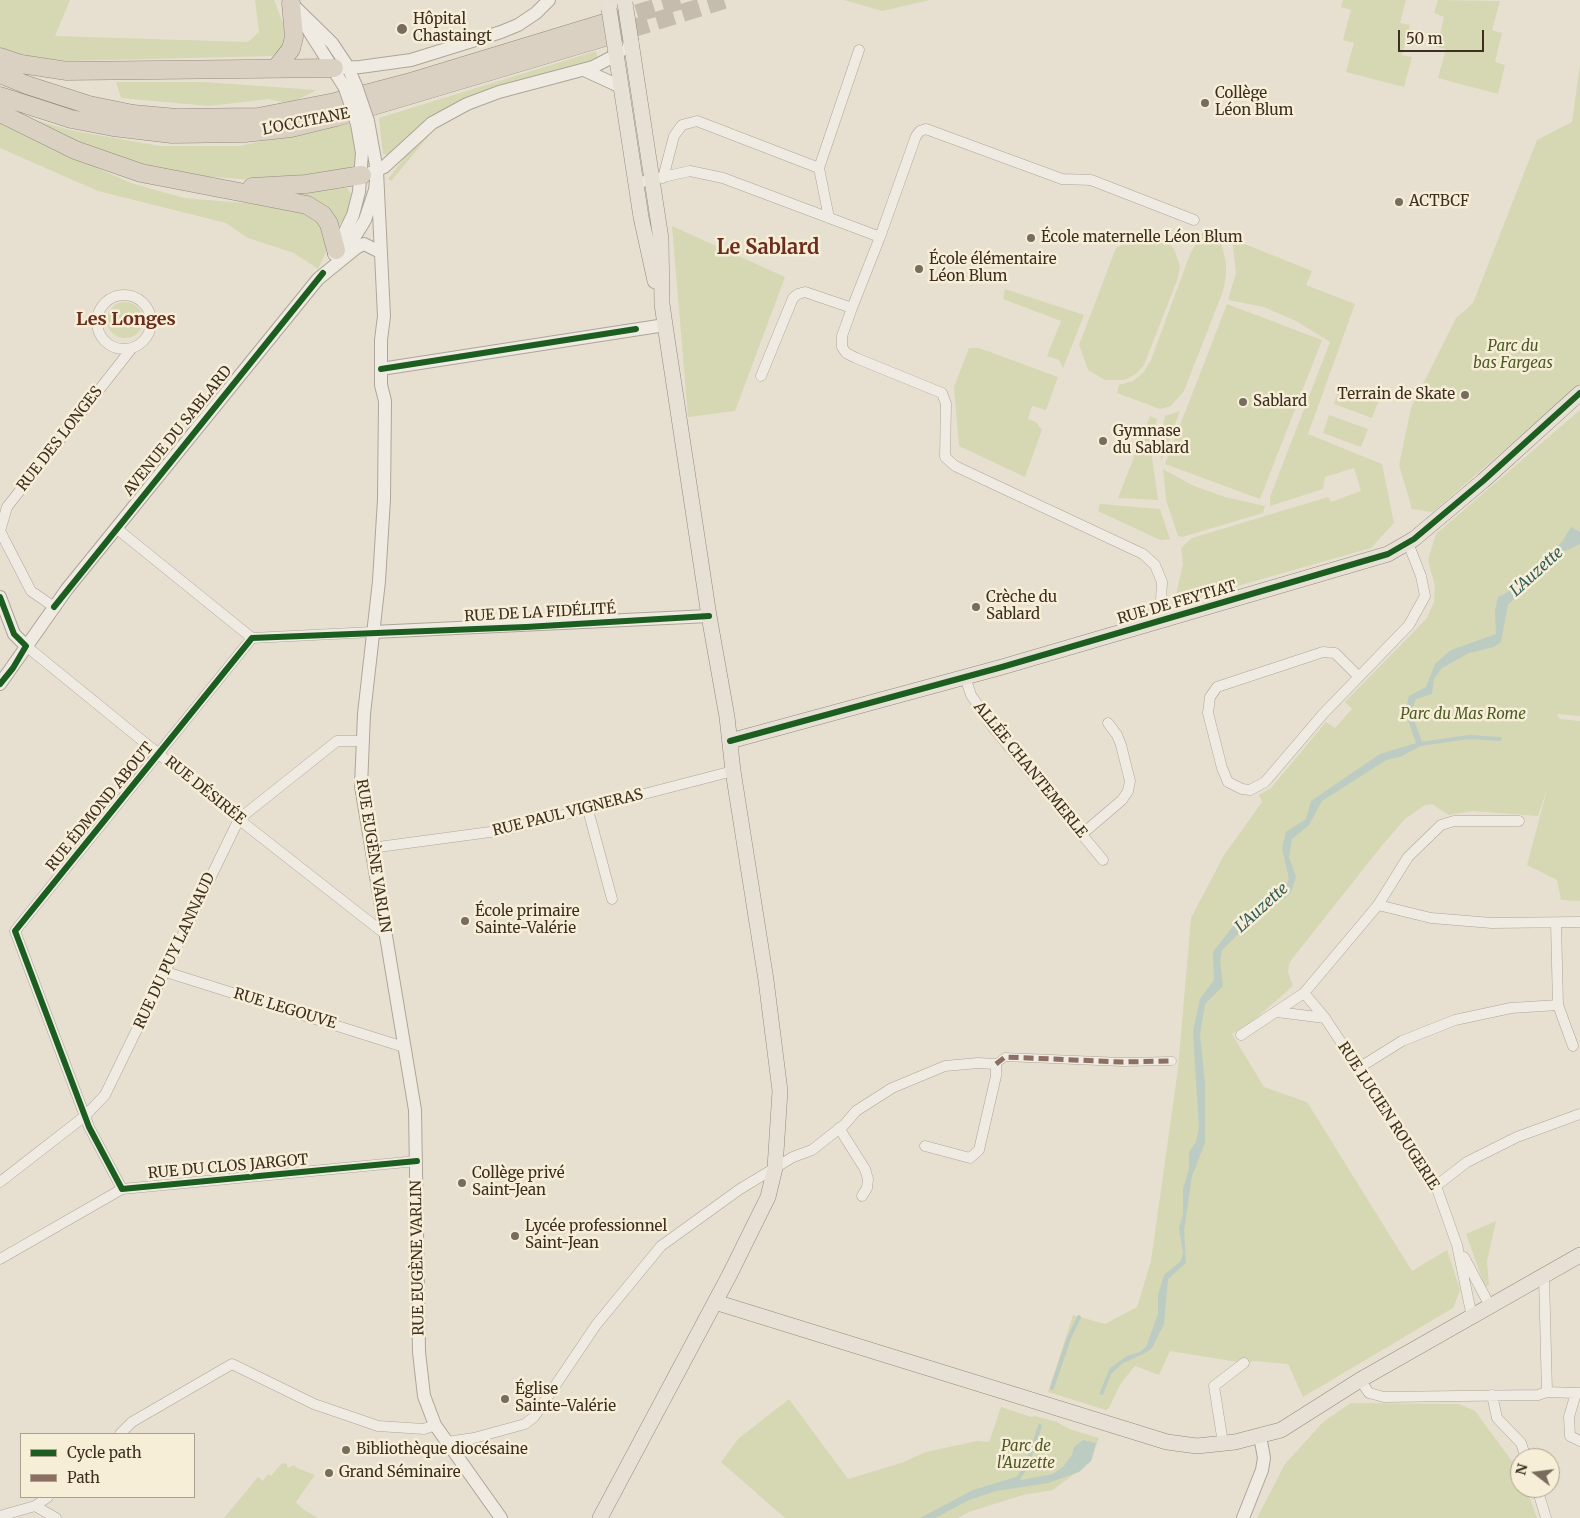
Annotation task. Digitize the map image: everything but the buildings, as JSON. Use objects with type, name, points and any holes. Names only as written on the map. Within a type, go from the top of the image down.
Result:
[{"type":"highway","points":[[276,68],[283,61],[293,43],[290,2]]},
{"type":"highway","name":"L'OCCITANE","points":[[0,74],[27,85],[89,105],[133,114],[177,118],[258,117],[318,106],[609,29]]},
{"type":"highway","name":"L'OCCITANE","points":[[0,96],[71,119],[114,127],[172,134],[245,133],[291,128],[336,118],[609,29]]},
{"type":"highway","points":[[0,57],[21,64],[67,70],[341,68]]},
{"type":"highway","points":[[0,113],[107,162],[141,173],[307,204],[323,215],[329,224],[339,254]]},
{"type":"highway","points":[[199,184],[232,187],[282,186],[369,173]]},
{"type":"main road","points":[[600,1518],[715,1302],[768,1197],[775,1168],[780,1091],[767,988],[730,741],[709,616],[662,304],[658,179],[624,1]]},
{"type":"main road","points":[[609,29],[621,87],[652,270],[662,304]]},
{"type":"main road","name":"RUE DE FEYTIAT","points":[[730,741],[965,677],[1369,561],[1408,543],[1483,481],[1580,393]]},
{"type":"main road","points":[[715,1302],[1168,1442],[1198,1446],[1260,1436],[1281,1430],[1360,1380],[1580,1256]]},
{"type":"street","points":[[341,68],[411,60],[501,32],[518,25],[536,14],[549,0]]},
{"type":"street","name":"AVENUE DU SABLARD","points":[[0,684],[54,607],[116,528],[339,254],[369,173],[363,123],[351,87],[341,68],[290,2]]},
{"type":"street","points":[[584,70],[609,29],[631,42]]},
{"type":"street","points":[[830,218],[819,168],[859,50]]},
{"type":"street","points":[[369,173],[432,123],[467,104],[499,92],[584,70],[621,87]]},
{"type":"street","points":[[658,179],[674,136],[682,125],[697,121],[819,168]]},
{"type":"street","points":[[1160,620],[1162,582],[1154,565],[1143,554],[948,461],[945,457],[946,404],[942,393],[846,353],[841,342],[916,136],[920,131],[926,129],[1062,179],[1090,180],[1194,220]]},
{"type":"street","points":[[636,183],[690,171],[723,178],[880,237]]},
{"type":"street","name":"RUE EUGÈNE VARLIN","points":[[369,173],[380,252],[384,316],[381,340],[381,369],[385,401],[384,499],[379,580],[362,741],[361,786],[415,1110],[421,1376],[424,1396],[435,1425],[501,1518]]},
{"type":"street","name":"AVENUE DU SABLARD","points":[[339,254],[364,244],[380,252]]},
{"type":"street","points":[[761,376],[793,298],[798,294],[805,292],[852,308]]},
{"type":"street","name":"RUE DES LONGES","points":[[54,607],[31,591],[0,531],[7,507],[132,348],[146,338],[151,322],[150,314],[140,300],[132,296],[115,297],[101,308],[98,326],[101,335],[114,347],[132,348]]},
{"type":"street","points":[[381,369],[665,325]]},
{"type":"street","points":[[116,528],[252,638],[373,632]]},
{"type":"street","points":[[1359,677],[1336,653],[1323,652],[1217,687],[1210,697],[1208,713],[1222,768],[1228,782],[1242,789],[1250,790],[1260,786],[1409,625],[1424,596],[1422,576],[1408,543]]},
{"type":"street","points":[[0,597],[14,634],[26,646]]},
{"type":"street","name":"RUE DE LA FIDÉLITÉ","points":[[373,632],[709,616]]},
{"type":"street","name":"RUE ÉDMOND ABOUT","points":[[85,1116],[15,931],[252,638]]},
{"type":"street","name":"RUE DÉSIRÉE","points":[[26,646],[239,819],[386,934]]},
{"type":"street","name":"ALLÉE CHANTEMERLE","points":[[965,677],[971,696],[991,725],[1102,860]]},
{"type":"street","points":[[1081,835],[1122,800],[1128,791],[1130,781],[1121,745],[1117,734],[1108,724]]},
{"type":"street","name":"RUE DU PUY LANNAUD","points":[[0,1182],[85,1116],[105,1095],[239,819],[337,741],[362,741]]},
{"type":"street","name":"RUE PAUL VIGNERAS","points":[[371,848],[505,830],[733,771]]},
{"type":"street","points":[[588,810],[612,899]]},
{"type":"street","points":[[1241,1035],[1304,993],[1378,905],[1408,857],[1441,825],[1454,821],[1519,821]]},
{"type":"street","points":[[1378,905],[1431,918],[1556,923],[1580,922]]},
{"type":"street","points":[[1556,923],[1558,1004],[1573,1046]]},
{"type":"street","name":"RUE LEGOUVE","points":[[166,972],[404,1047]]},
{"type":"street","name":"RUE LUCIEN ROUGERIE","points":[[1304,993],[1325,1018],[1436,1186],[1457,1245],[1472,1316]]},
{"type":"street","points":[[1357,1069],[1402,1041],[1455,1020],[1511,1008],[1558,1004]]},
{"type":"street","points":[[1277,1012],[1325,1018]]},
{"type":"street","points":[[447,1442],[474,1438],[525,1424],[534,1417],[596,1325],[661,1246],[740,1189],[775,1168],[812,1150],[873,1098],[923,1073],[945,1066],[978,1062],[996,1064],[1006,1057],[1122,1062],[1172,1061]]},
{"type":"street","points":[[925,1146],[970,1158],[978,1150],[996,1076],[996,1064]]},
{"type":"street","points":[[1436,1186],[1475,1158],[1517,1137],[1580,1114]]},
{"type":"street","points":[[0,1259],[122,1189],[85,1116]]},
{"type":"street","points":[[839,1128],[865,1169],[868,1179],[867,1188],[862,1196]]},
{"type":"street","name":"RUE DU CLOS JARGOT","points":[[122,1189],[417,1161]]},
{"type":"street","name":"RUE LUCIEN ROUGERIE","points":[[1457,1245],[1490,1306]]},
{"type":"street","points":[[1544,1276],[1547,1392]]},
{"type":"street","points":[[1222,1443],[1214,1386],[1244,1363]]},
{"type":"street","points":[[121,1433],[132,1422],[232,1364],[314,1404],[378,1426],[424,1429],[435,1425]]},
{"type":"street","points":[[1360,1380],[1369,1394],[1384,1397],[1538,1395],[1547,1392],[1578,1393],[1570,1417],[1570,1436],[1580,1441]]},
{"type":"street","points":[[1492,1395],[1496,1418],[1521,1442],[1523,1448]]},
{"type":"street","points":[[1243,1518],[1262,1470],[1264,1458],[1260,1436]]},
{"type":"street","points":[[0,1516],[35,1506],[47,1498]]},
{"type":"street","points":[[1540,1498],[1546,1518]]},
{"type":"street","points":[[35,1506],[56,1518]]},
{"type":"green space","points":[[0,0],[70,0],[55,36],[248,42],[259,32],[255,0],[274,0],[288,36],[282,51],[272,56],[68,61],[15,55],[0,49]]},
{"type":"green space","points":[[844,0],[930,0],[882,11]]},
{"type":"green space","points":[[1343,0],[1406,0],[1400,23],[1410,25],[1402,55],[1412,57],[1404,87],[1346,72],[1354,43],[1343,40],[1351,10],[1341,7]]},
{"type":"green space","points":[[1438,0],[1500,1],[1492,30],[1502,33],[1495,62],[1505,65],[1498,94],[1438,78],[1446,49],[1437,47],[1444,17],[1434,13]]},
{"type":"green space","points":[[596,51],[598,59],[461,101],[439,112],[388,155],[383,154],[379,118]]},
{"type":"green space","name":"Parc du bas Fargeas","points":[[1580,64],[1580,384],[1433,512],[1412,509],[1399,465],[1411,408],[1456,318],[1473,303],[1537,140],[1572,122]]},
{"type":"green space","points":[[116,82],[204,82],[317,90],[289,104],[269,99],[209,106],[121,98]]},
{"type":"green space","points":[[32,119],[69,130],[160,146],[239,146],[350,123],[357,158],[354,166],[337,172],[266,181],[202,176],[136,164],[85,146],[30,122]]},
{"type":"green space","points":[[0,121],[72,157],[131,183],[184,198],[304,208],[328,230],[327,250],[318,269],[294,253],[248,238],[226,223],[98,191],[0,148]]},
{"type":"green space","points":[[431,133],[391,181],[388,179],[406,156]]},
{"type":"green space","points":[[347,188],[351,194],[346,218],[338,226],[268,194]]},
{"type":"green space","points":[[672,226],[785,277],[735,411],[688,417]]},
{"type":"green space","points":[[1204,230],[1217,236],[1222,246],[1226,263],[1226,275],[1223,291],[1184,391],[1171,406],[1160,409],[1117,393],[1119,385],[1133,381],[1143,373],[1151,360],[1190,254]]},
{"type":"green space","points":[[1140,235],[1153,235],[1165,239],[1174,249],[1180,266],[1178,278],[1144,365],[1136,374],[1125,380],[1105,380],[1088,370],[1079,345],[1116,248]]},
{"type":"green space","points":[[1232,239],[1312,271],[1306,285],[1355,304],[1308,434],[1382,464],[1394,523],[1371,548],[1181,602],[1175,599],[1183,564],[1181,548],[1192,538],[1328,497],[1331,502],[1361,491],[1354,468],[1325,477],[1323,489],[1270,506],[1270,497],[1330,342],[1296,321],[1264,307],[1228,300],[1236,273]]},
{"type":"green space","points":[[1005,289],[1084,315],[1063,368],[1059,360],[1047,356],[1061,321],[1003,299]]},
{"type":"green space","points":[[125,302],[132,303],[138,307],[142,313],[142,327],[138,333],[132,337],[125,338],[118,337],[112,333],[108,327],[107,320],[108,313],[112,307],[118,303]]},
{"type":"green space","name":"Sablard","points":[[1227,304],[1322,340],[1260,499],[1165,464]]},
{"type":"green space","points":[[969,348],[979,348],[1058,377],[1046,410],[1032,406],[1028,419],[1036,422],[1042,430],[1025,477],[959,446],[954,387]]},
{"type":"green space","points":[[1340,386],[1379,400],[1372,418],[1334,404]]},
{"type":"green space","name":"Parc du Mas Rome","points":[[1580,410],[1580,716],[1557,714],[1560,719],[1580,721],[1580,901],[1561,900],[1557,880],[1527,865],[1548,786],[1538,816],[1472,811],[1449,815],[1432,804],[1425,805],[1405,819],[1384,843],[1292,959],[1288,972],[1293,986],[1254,1020],[1232,1034],[1264,1087],[1307,1102],[1412,1271],[1447,1250],[1460,1290],[1453,1308],[1303,1397],[1288,1364],[1254,1361],[1244,1363],[1170,1351],[1159,1375],[1135,1366],[1121,1383],[1109,1408],[1106,1410],[1048,1392],[1073,1315],[1105,1324],[1137,1307],[1151,1261],[1178,1069],[1191,918],[1224,855],[1262,802],[1259,795],[1271,788],[1326,722],[1335,728],[1352,709],[1345,702],[1427,618],[1434,602],[1435,586],[1428,560],[1436,534]]},
{"type":"green space","points":[[1180,411],[1161,461],[1160,441],[1165,416]]},
{"type":"green space","points":[[1329,415],[1368,429],[1361,447],[1323,433]]},
{"type":"green space","points":[[1150,416],[1157,419],[1152,442],[1152,458],[1158,500],[1118,498]]},
{"type":"green space","points":[[1163,469],[1194,486],[1225,497],[1265,506],[1263,513],[1182,537],[1178,536],[1166,500]]},
{"type":"green space","points":[[1100,504],[1160,509],[1170,539],[1160,540],[1098,511]]},
{"type":"green space","points":[[1496,1221],[1487,1261],[1489,1285],[1485,1287],[1466,1234]]},
{"type":"green space","name":"Parc de l'Auzette","points":[[789,1399],[848,1479],[901,1463],[926,1452],[977,1441],[989,1442],[1001,1407],[1031,1417],[1035,1416],[1057,1422],[1069,1429],[1099,1438],[1091,1461],[1053,1490],[1023,1495],[969,1512],[958,1518],[785,1518],[721,1462],[738,1439]]},
{"type":"green space","points":[[1351,1403],[1459,1404],[1475,1411],[1510,1458],[1510,1498],[1530,1498],[1537,1518],[1257,1518],[1285,1464],[1323,1422]]},
{"type":"green space","points":[[286,1463],[288,1468],[294,1465],[315,1475],[296,1502],[304,1510],[318,1518],[224,1518],[258,1477],[263,1481],[268,1474],[271,1476],[281,1464]]},
{"type":"water","name":"L'Auzette","points":[[1571,527],[1580,532],[1580,544],[1561,553],[1547,564],[1508,605],[1501,642],[1494,647],[1469,653],[1442,668],[1434,679],[1432,694],[1416,699],[1411,711],[1423,745],[1400,757],[1386,760],[1322,801],[1309,825],[1292,839],[1289,857],[1296,877],[1291,892],[1286,897],[1267,906],[1222,950],[1220,962],[1223,986],[1205,1004],[1200,1034],[1205,1084],[1205,1143],[1192,1176],[1184,1231],[1186,1263],[1168,1279],[1164,1324],[1152,1348],[1123,1363],[1111,1374],[1103,1395],[1099,1394],[1110,1368],[1127,1356],[1140,1352],[1146,1347],[1158,1314],[1158,1295],[1164,1275],[1181,1261],[1183,1253],[1179,1228],[1183,1215],[1183,1189],[1189,1169],[1189,1152],[1196,1142],[1199,1128],[1193,1032],[1200,999],[1214,980],[1213,952],[1238,920],[1265,896],[1286,886],[1289,879],[1282,848],[1286,832],[1306,819],[1311,801],[1380,754],[1416,743],[1405,711],[1409,696],[1426,687],[1435,664],[1451,650],[1496,634],[1495,610],[1498,597],[1506,593],[1562,542]]},
{"type":"water","points":[[1083,1440],[1096,1443],[1091,1461],[1079,1472],[1048,1483],[996,1491],[969,1500],[935,1518],[920,1518],[973,1490],[1016,1477],[1021,1480],[1053,1474],[1063,1467],[1072,1455],[1074,1447]]},
{"type":"waterway","points":[[1420,744],[1469,737],[1500,739]]},
{"type":"waterway","points":[[1052,1388],[1069,1338],[1079,1317]]},
{"type":"waterway","points":[[1016,1481],[1026,1467],[1040,1426]]},
{"type":"tunnel","points":[[611,21],[682,0]]},
{"type":"tunnel","points":[[605,37],[724,0]]},
{"type":"marked path","points":[[996,1064],[1005,1057],[1122,1062],[1172,1061]]},
{"type":"cycle path","points":[[54,607],[323,273]]},
{"type":"cycle path","points":[[381,369],[636,329]]},
{"type":"cycle path","points":[[730,741],[1002,667],[1388,554],[1414,539],[1483,481],[1580,393]]},
{"type":"cycle path","points":[[0,597],[14,634],[26,646],[13,668],[0,684]]},
{"type":"cycle path","points":[[417,1161],[122,1189],[89,1127],[15,931],[252,638],[526,627],[709,616]]},
{"type":"place","name":"Hôpital Chastaingt","points":[[402,29]]},
{"type":"place","name":"Collège Léon Blum","points":[[1205,103]]},
{"type":"place","name":"ACTBCF","points":[[1399,202]]},
{"type":"place","name":"École maternelle Léon Blum","points":[[1031,238]]},
{"type":"place","name":"École élémentaire Léon Blum","points":[[919,269]]},
{"type":"place","name":"Terrain de Skate","points":[[1465,395]]},
{"type":"place","name":"Sablard","points":[[1243,402]]},
{"type":"place","name":"Gymnase du Sablard","points":[[1103,441]]},
{"type":"place","name":"Crèche du Sablard","points":[[976,607]]},
{"type":"place","name":"École primaire Sainte-Valérie","points":[[465,921]]},
{"type":"place","name":"Collège privé Saint-Jean","points":[[462,1183]]},
{"type":"place","name":"Lycée professionnel Saint-Jean","points":[[515,1236]]},
{"type":"place","name":"Église Sainte-Valérie","points":[[505,1399]]},
{"type":"place","name":"Bibliothèque diocésaine","points":[[346,1450]]},
{"type":"place","name":"Grand Séminaire","points":[[329,1473]]},
{"type":"district","name":"Le Sablard","points":[[768,248]]},
{"type":"district","name":"Les Longes","points":[[126,320]]}]
